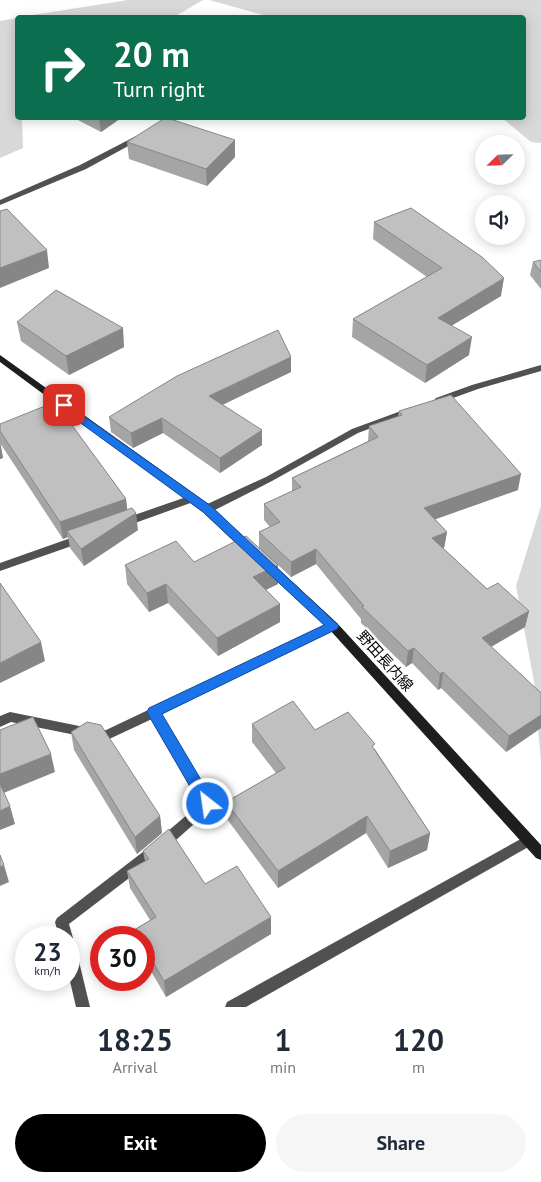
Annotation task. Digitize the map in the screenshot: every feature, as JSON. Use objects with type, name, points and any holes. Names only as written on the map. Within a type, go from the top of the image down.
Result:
[{"type":"main road","name":"野田長内線","points":[[0,358],[207,509],[333,626],[541,854]]},
{"type":"street","points":[[0,203],[84,167],[143,136]]},
{"type":"street","points":[[207,509],[269,479],[355,431],[475,386],[541,368]]},
{"type":"street","points":[[110,528],[192,499]]},
{"type":"street","points":[[0,567],[91,534]]},
{"type":"street","points":[[0,722],[10,717],[105,736],[333,626]]},
{"type":"street","points":[[63,926],[62,922],[153,852],[208,804],[154,712]]},
{"type":"street","points":[[232,1007],[528,841]]},
{"type":"street","points":[[79,991],[83,1007]]},
{"type":"shaded area","points":[[128,0],[203,0],[177,15],[33,15]]},
{"type":"shaded area","points":[[209,0],[541,0],[541,143],[531,142],[525,135],[504,120],[526,120],[526,15],[263,15]]},
{"type":"shaded area","points":[[15,18],[15,120],[22,120],[23,148],[0,158],[0,21]]},
{"type":"shaded area","points":[[541,506],[541,763],[534,681],[516,586]]},
{"type":"building","points":[[162,120],[173,120],[235,140],[206,169],[127,142]]},
{"type":"building","points":[[411,208],[482,257],[504,278],[438,318],[472,337],[427,365],[353,319],[442,268],[374,222]]},
{"type":"building","points":[[7,209],[47,250],[0,268],[0,211]]},
{"type":"building","points":[[541,260],[541,272],[533,262]]},
{"type":"building","points":[[56,290],[123,328],[66,356],[17,322]]},
{"type":"building","points":[[278,330],[291,357],[209,396],[262,430],[220,458],[162,418],[131,433],[109,417],[177,376]]},
{"type":"building","points":[[451,395],[521,474],[424,508],[447,532],[432,538],[487,589],[498,583],[529,611],[482,638],[541,693],[541,715],[509,736],[443,672],[440,674],[414,648],[408,651],[362,607],[364,606],[316,549],[291,562],[259,532],[280,522],[264,504],[301,487],[292,478],[378,437],[369,426],[402,415],[399,411]]},
{"type":"building","points":[[55,402],[126,499],[60,522],[0,431],[0,424]]},
{"type":"building","points":[[132,508],[136,513],[81,549],[67,531]]},
{"type":"building","points":[[246,536],[278,565],[253,577],[280,604],[217,638],[166,584],[147,593],[125,565],[176,541],[194,562]]},
{"type":"building","points":[[0,583],[41,642],[0,663]]},
{"type":"building","points":[[293,701],[315,730],[348,712],[375,744],[372,746],[430,833],[390,851],[367,816],[278,871],[226,802],[285,768],[252,724]]},
{"type":"building","points":[[33,717],[51,754],[0,774],[0,730]]},
{"type":"building","points":[[87,722],[101,725],[160,816],[135,837],[71,732]]},
{"type":"building","points":[[0,784],[10,806],[0,811]]},
{"type":"building","points":[[169,829],[205,884],[237,866],[271,917],[164,981],[155,966],[155,926],[141,926],[156,917],[127,871],[149,859],[143,851]]},
{"type":"building","points":[[0,855],[4,865],[0,867]]},
{"type":"route","points":[[64,405],[207,509],[333,626],[154,712],[208,804]]}]
